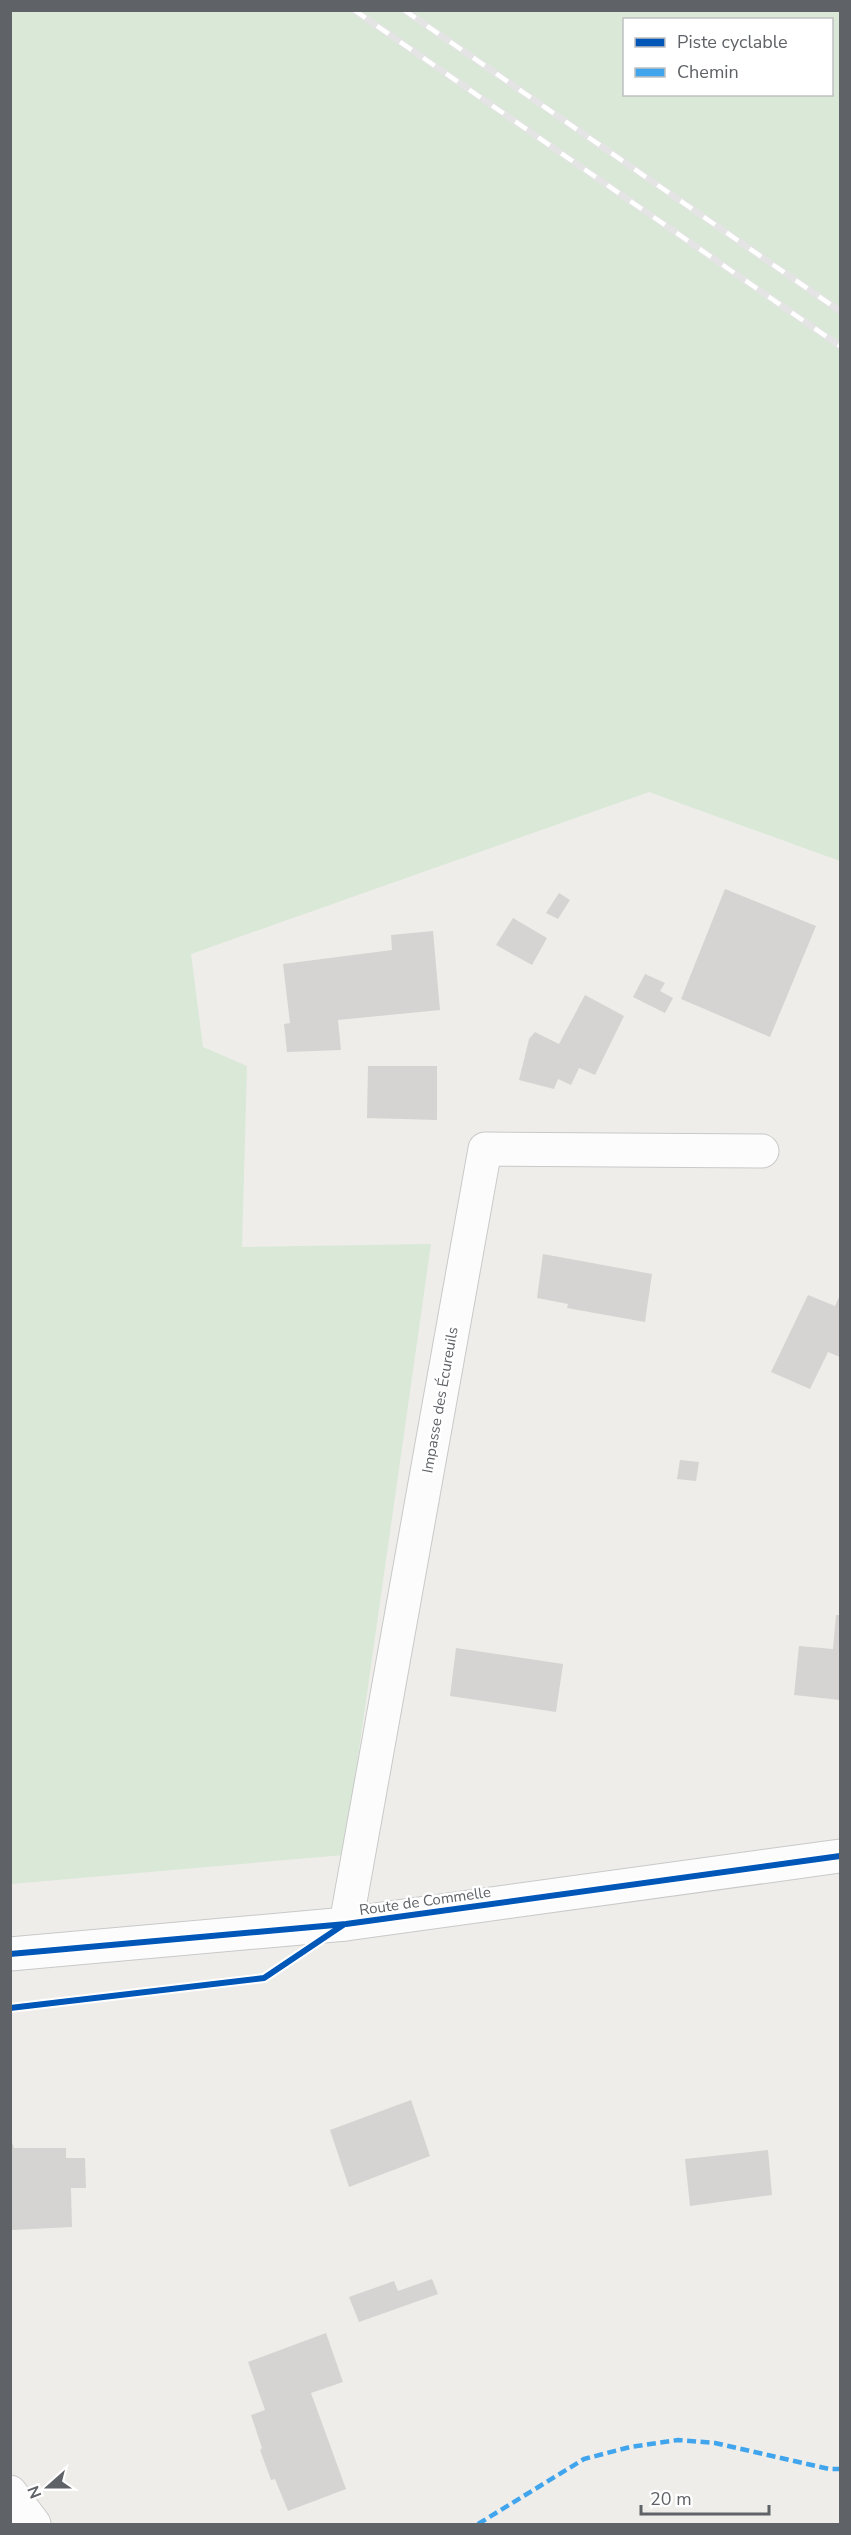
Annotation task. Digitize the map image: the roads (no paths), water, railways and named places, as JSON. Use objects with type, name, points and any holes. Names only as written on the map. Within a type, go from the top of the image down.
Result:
[{"type":"street","name":"Impasse des Écureuils","points":[[345,1924],[485,1149],[762,1151]]},
{"type":"street","name":"Route de Commelle","points":[[10,1954],[345,1924],[840,1856]]},
{"type":"street","points":[[10,2492],[34,2524]]},
{"type":"railway","points":[[354,10],[840,346]]},
{"type":"railway","points":[[404,10],[840,311]]}]
